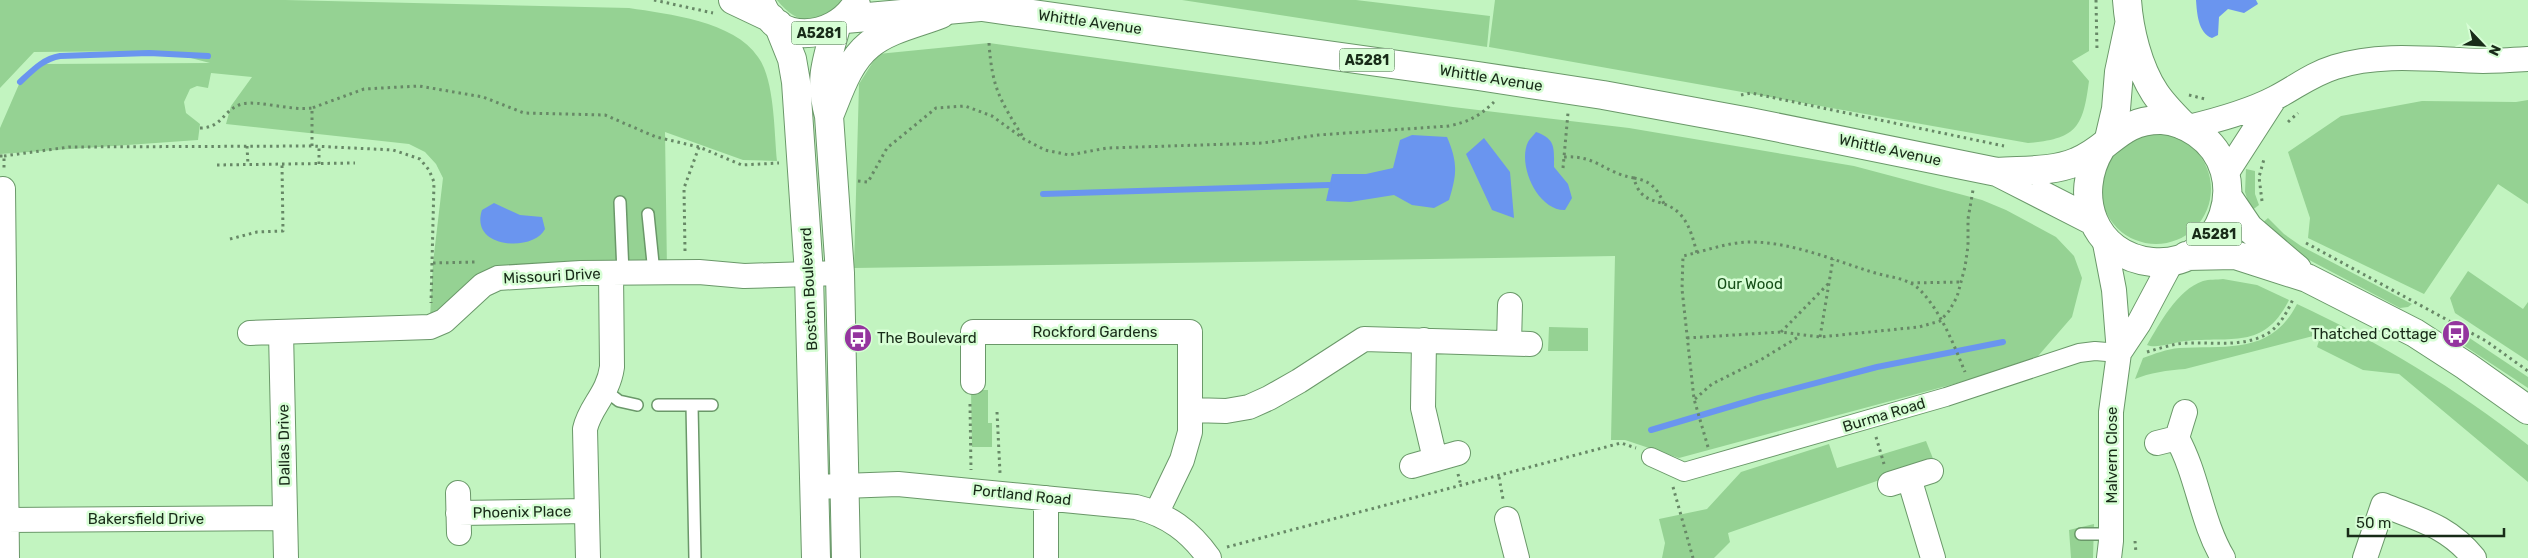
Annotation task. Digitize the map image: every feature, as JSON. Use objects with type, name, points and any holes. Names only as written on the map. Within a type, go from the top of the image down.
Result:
[{"type":"main road","name":"Whittle Avenue","points":[[846,15],[965,5],[1603,95],[1750,122],[1997,172],[2056,168],[2077,162],[2105,144]]},
{"type":"main road","points":[[829,116],[855,61],[869,45],[886,35],[965,5]]},
{"type":"main road","name":"A5281","points":[[725,7],[770,14],[792,31],[806,34],[821,32],[846,15]]},
{"type":"main road","points":[[2128,12],[2154,92],[2186,126]]},
{"type":"main road","points":[[2098,229],[2087,200],[2088,179],[2105,144],[2116,109],[2118,72],[2128,12]]},
{"type":"main road","name":"Boston Boulevard","points":[[770,14],[792,59],[796,82],[810,274],[816,558]]},
{"type":"main road","name":"Boston Boulevard","points":[[846,15],[823,73],[823,94],[829,116],[840,273],[846,558]]},
{"type":"main road","name":"A5281","points":[[2105,144],[2126,128],[2144,121],[2164,120],[2186,126],[2206,139],[2215,150],[2228,185],[2250,228],[2301,287]]},
{"type":"main road","name":"Whittle Avenue","points":[[1997,172],[2098,229]]},
{"type":"main road","name":"A5281","points":[[2179,259],[2202,246],[2215,232],[2224,215],[2228,185]]},
{"type":"main road","name":"A5281","points":[[2098,229],[2118,250],[2135,259],[2153,262],[2235,255],[2301,287],[2415,334],[2466,366],[2528,410]]},
{"type":"street","points":[[2186,126],[2228,117],[2275,98],[2307,77],[2337,66],[2369,60],[2417,58],[2484,61],[2528,59]]},
{"type":"street","points":[[2228,185],[2275,98]]},
{"type":"street","points":[[2,172],[7,558]]},
{"type":"street","name":"Malvern Close","points":[[2098,229],[2129,354]]},
{"type":"street","name":"Malvern Close","points":[[2109,558],[2111,534],[2111,412],[2139,323],[2179,259]]},
{"type":"street","name":"Missouri Drive","points":[[250,333],[430,327],[450,317],[483,285],[498,278],[617,273],[686,272],[744,276],[840,273]]},
{"type":"street","name":"Phoenix Place","points":[[588,558],[585,430],[590,415],[606,391],[612,367],[617,273]]},
{"type":"street","points":[[1191,410],[1226,411],[1249,407],[1269,398],[1364,339],[1519,343],[1510,305]]},
{"type":"street","name":"Dallas Drive","points":[[281,332],[286,558]]},
{"type":"street","name":"Rockford Gardens","points":[[973,382],[973,332],[1190,332],[1191,410],[1188,446],[1157,512]]},
{"type":"street","points":[[1424,340],[1423,408],[1434,460]]},
{"type":"street","name":"Burma Road","points":[[1651,457],[1684,472],[2020,374],[2079,353],[2095,351],[2129,354]]},
{"type":"street","points":[[2185,412],[2167,441],[2189,460],[2213,541],[2223,558]]},
{"type":"street","points":[[1412,466],[1458,453]]},
{"type":"street","points":[[1910,478],[1934,558]]},
{"type":"street","name":"Portland Road","points":[[815,487],[845,484],[898,484],[1136,506],[1157,512],[1217,553]]},
{"type":"street","points":[[2365,558],[2386,497],[2455,537],[2474,558]]},
{"type":"street","points":[[1046,498],[1046,558]]},
{"type":"street","name":"Phoenix Place","points":[[458,513],[587,511]]},
{"type":"street","name":"Bakersfield Drive","points":[[6,520],[285,518]]},
{"type":"street","points":[[1507,519],[1517,558]]},
{"type":"lane","points":[[617,273],[620,202]]},
{"type":"lane","points":[[648,214],[654,273]]},
{"type":"lane","points":[[606,391],[619,402],[637,405]]},
{"type":"lane","points":[[658,405],[712,405]]},
{"type":"lane","points":[[692,405],[695,558]]},
{"type":"lane","points":[[2081,534],[2111,534]]},
{"type":"path","points":[[654,0],[725,7]]},
{"type":"path","points":[[2096,0],[2097,56]]},
{"type":"path","points":[[989,43],[991,72],[999,98],[1024,139]]},
{"type":"path","points":[[200,128],[215,125],[230,110],[242,104],[255,103],[296,110],[312,108],[364,89],[419,86],[483,97],[524,113],[604,114],[656,137],[699,146],[742,165],[781,163]]},
{"type":"path","points":[[2182,92],[2197,98],[2209,99]]},
{"type":"path","points":[[858,181],[868,182],[886,148],[936,108],[965,106],[992,116],[1024,139],[1045,150],[1070,155],[1107,148],[1263,143],[1318,135],[1449,126],[1474,119],[1495,101]]},
{"type":"path","points":[[2283,128],[2304,107]]},
{"type":"path","points":[[312,108],[312,146]]},
{"type":"path","points":[[1563,168],[1568,112]]},
{"type":"path","points":[[1957,136],[2010,147]]},
{"type":"path","points":[[247,146],[248,165]]},
{"type":"path","points":[[319,146],[319,164]]},
{"type":"path","points":[[2,172],[69,147],[319,146],[393,150],[420,159],[429,170],[434,182],[430,327]]},
{"type":"path","points":[[686,272],[684,188],[699,146]]},
{"type":"path","points":[[2265,207],[2261,199],[2259,177],[2268,150]]},
{"type":"path","points":[[1564,157],[1580,156],[1595,161],[1620,176],[1648,180],[1659,192],[1664,205]]},
{"type":"path","points":[[217,166],[355,163]]},
{"type":"path","points":[[230,239],[257,232],[283,231],[282,165]]},
{"type":"path","points":[[1634,178],[1637,190],[1650,201],[1664,205],[1678,213],[1690,228],[1697,253]]},
{"type":"path","points":[[1687,338],[1781,332],[1820,338],[1919,327],[1940,321],[1949,312],[1961,282],[1968,246],[1968,219],[1974,188]]},
{"type":"path","points":[[2302,241],[2486,341],[2528,370]]},
{"type":"path","points":[[1704,429],[1694,399],[1682,289],[1683,256],[1718,246],[1750,242],[1794,247],[1911,283],[1961,282]]},
{"type":"path","points":[[1820,338],[1833,259]]},
{"type":"path","points":[[1781,332],[1829,283]]},
{"type":"path","points":[[1911,283],[1929,301],[1960,360]]},
{"type":"path","points":[[2129,354],[2179,344],[2248,341],[2261,337],[2271,331],[2285,316],[2301,287]]},
{"type":"path","points":[[1694,399],[1712,384],[1762,360],[1800,336]]},
{"type":"path","points":[[971,471],[970,389],[973,382]]},
{"type":"path","points":[[997,412],[1000,474]]},
{"type":"path","points":[[1870,419],[1910,478]]},
{"type":"path","points":[[1217,553],[1621,443],[1629,444],[1651,457]]},
{"type":"path","points":[[1674,468],[1673,489],[1693,558]]},
{"type":"green space","points":[[0,0],[285,0],[629,8],[662,13],[717,27],[747,45],[758,57],[764,67],[771,93],[777,161],[743,160],[665,132],[667,269],[497,271],[430,318],[433,263],[443,178],[436,164],[425,152],[409,144],[226,124],[231,106],[252,77],[211,73],[208,88],[197,86],[190,89],[184,102],[186,113],[200,124],[198,140],[0,154],[0,128],[20,82],[45,64],[210,63],[164,51],[34,52],[0,88]]},
{"type":"green space","points":[[777,0],[844,0],[827,14],[810,20],[794,15]]},
{"type":"green space","points":[[1182,0],[1356,0],[1490,16],[1487,47]]},
{"type":"green space","points":[[1495,0],[2089,0],[2089,51],[2072,61],[2089,81],[2087,97],[2084,110],[2075,128],[2057,138],[2028,143],[1489,47]]},
{"type":"green space","name":"Our Wood","points":[[989,43],[1453,107],[1629,128],[1854,166],[1982,200],[2006,210],[2056,237],[2074,256],[2082,278],[2072,317],[2032,363],[1679,458],[1625,440],[1611,440],[1615,256],[854,268],[859,84],[878,54]]},
{"type":"green space","points":[[2528,100],[2528,204],[2498,184],[2424,294],[2308,238],[2310,218],[2288,152],[2341,116],[2422,101],[2516,102]]},
{"type":"green space","points":[[2156,134],[2177,139],[2195,150],[2206,168],[2211,189],[2206,210],[2195,228],[2177,239],[2156,244],[2135,239],[2117,228],[2106,210],[2101,189],[2106,168],[2117,150],[2135,139]]},
{"type":"green space","points":[[2246,169],[2255,171],[2255,194],[2259,205],[2251,211],[2245,192]]},
{"type":"green space","points":[[2268,218],[2284,234],[2301,246],[2412,304],[2408,307],[2400,308],[2296,253],[2260,225]]},
{"type":"green space","points":[[2468,271],[2523,309],[2528,302],[2528,361],[2455,313],[2450,298]]},
{"type":"green space","points":[[2223,279],[2257,285],[2289,300],[2269,327],[2258,334],[2232,339],[2185,341],[2155,346],[2147,345],[2170,308],[2185,292],[2203,281]]},
{"type":"green space","points":[[2297,304],[2358,334],[2417,368],[2501,424],[2528,445],[2528,482],[2399,374],[2363,370],[2317,347],[2321,334],[2185,369],[2159,372],[2135,379],[2143,358],[2170,349],[2231,346],[2261,340],[2274,332],[2286,320]]},
{"type":"green space","points":[[1549,327],[1588,328],[1588,351],[1548,351]]},
{"type":"green space","points":[[2459,331],[2528,377],[2528,388],[2457,341]]},
{"type":"green space","points":[[971,390],[988,390],[988,423],[992,423],[992,447],[972,447]]},
{"type":"green space","points":[[1926,441],[1934,461],[1728,533],[1730,542],[1714,558],[1662,558],[1665,543],[1659,519],[1707,509],[1741,472],[1829,444],[1837,468]]},
{"type":"green space","points":[[2094,524],[2093,558],[2071,558],[2069,530]]},
{"type":"water","points":[[2196,0],[2256,0],[2258,4],[2244,13],[2228,9],[2219,17],[2218,35],[2212,38],[2201,27]]},
{"type":"water","points":[[1536,132],[1550,141],[1554,149],[1554,167],[1568,184],[1572,198],[1565,210],[1555,208],[1546,203],[1532,185],[1525,162],[1525,152],[1528,142]]},
{"type":"water","points":[[1412,135],[1447,137],[1455,162],[1454,183],[1449,200],[1434,208],[1412,205],[1394,195],[1350,202],[1326,201],[1332,174],[1366,174],[1393,168],[1400,140]]},
{"type":"water","points":[[1484,138],[1510,172],[1514,218],[1492,210],[1466,154]]},
{"type":"water","points":[[494,203],[520,215],[542,217],[545,229],[539,236],[529,241],[504,243],[493,239],[485,233],[481,223],[482,210]]},
{"type":"waterway","points":[[20,82],[43,62],[60,56],[149,53],[208,56]]},
{"type":"waterway","points":[[1043,194],[1329,185]]},
{"type":"waterway","points":[[1651,430],[1759,398],[1877,367],[2003,342]]},
{"type":"place","name":"Thatched Cottage","points":[[2456,334]]},
{"type":"place","name":"The Boulevard","points":[[858,338]]}]
